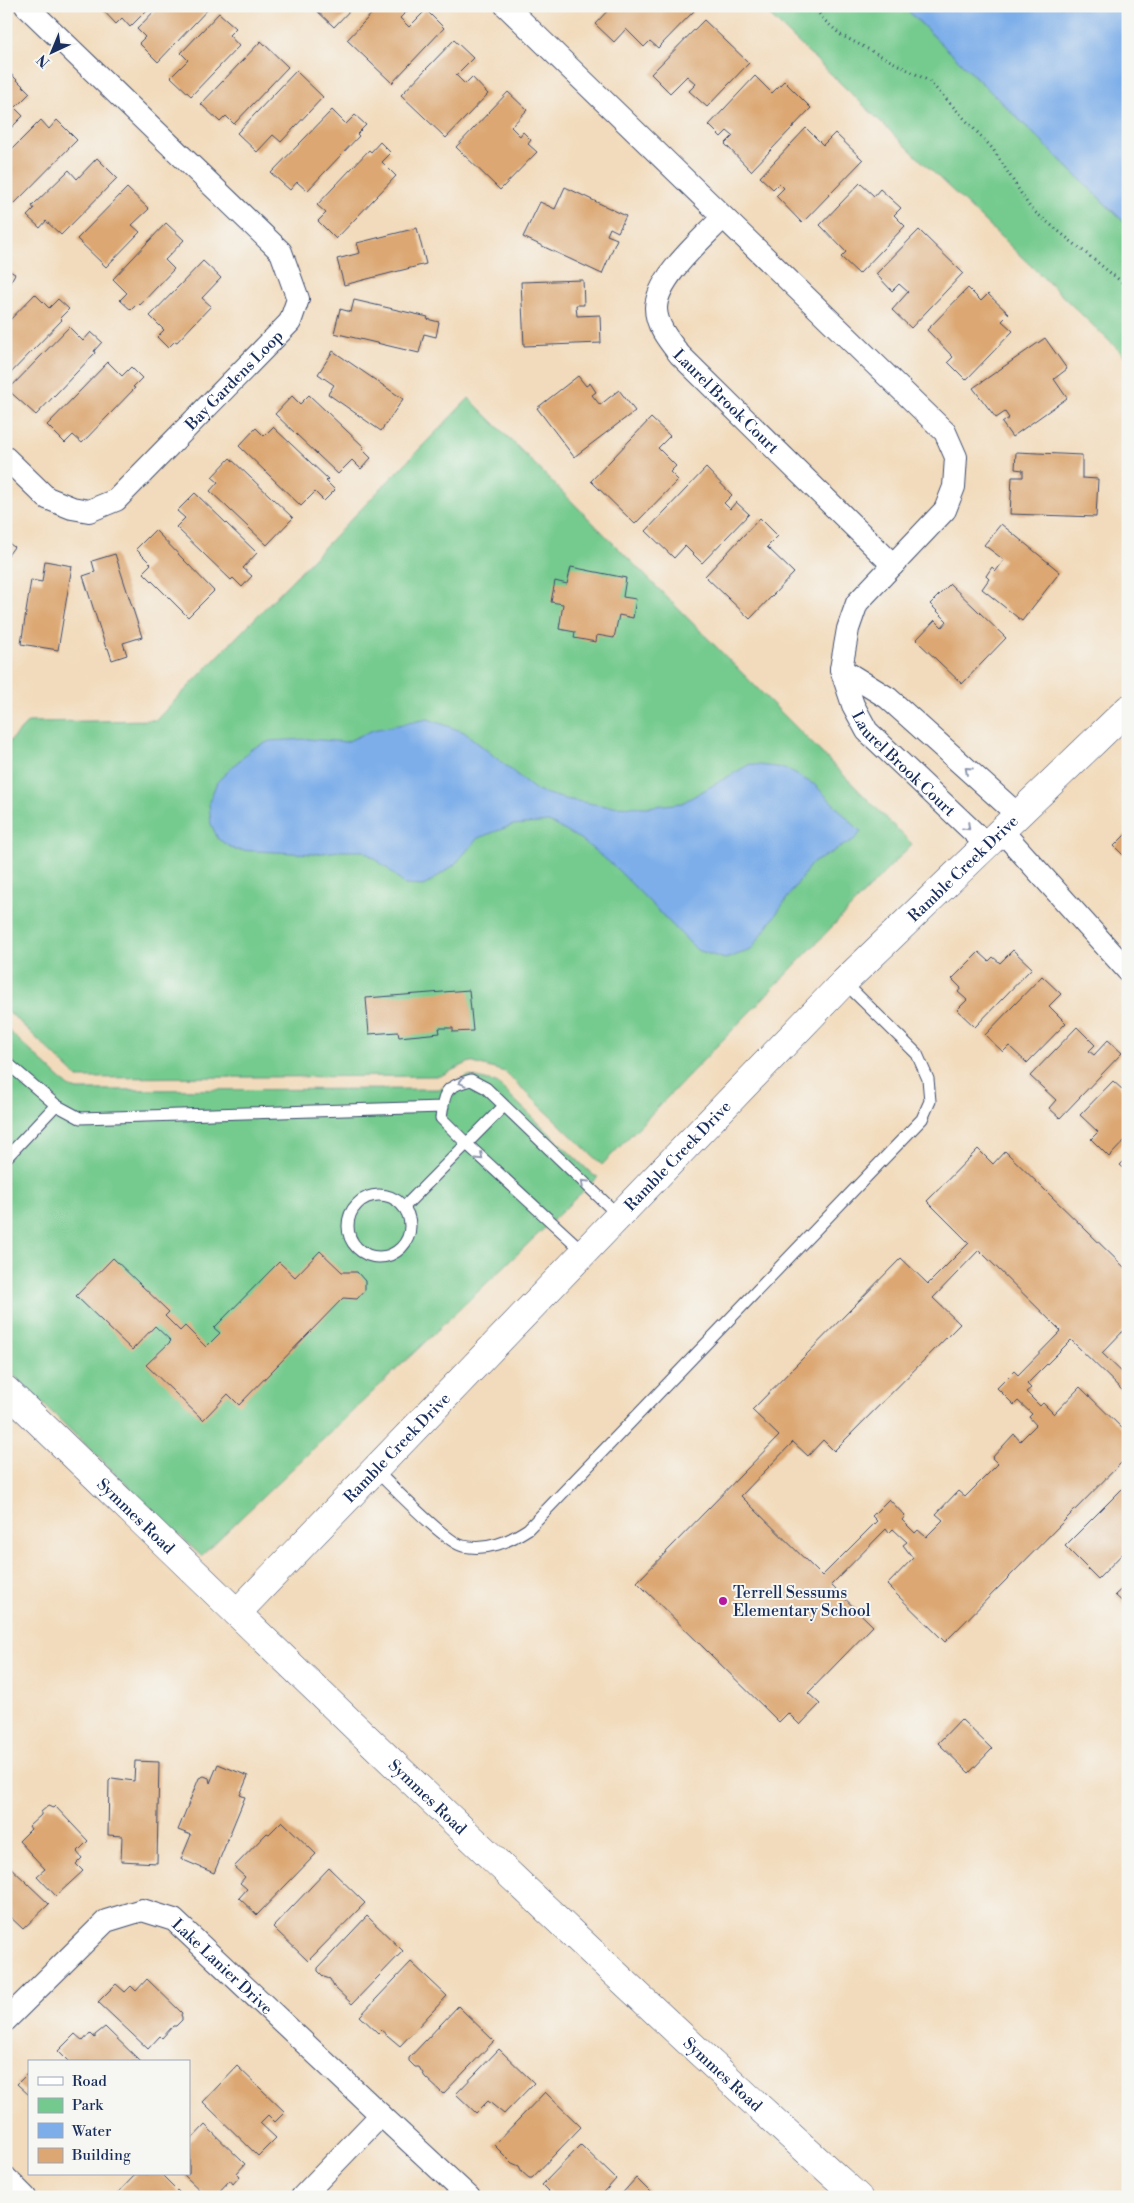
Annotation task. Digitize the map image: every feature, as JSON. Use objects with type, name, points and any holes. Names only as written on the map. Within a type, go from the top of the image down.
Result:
[{"type":"street","name":"Bay Gardens Loop","points":[[6,458],[47,498],[72,508],[89,511],[116,500],[290,322],[298,298],[281,252],[26,6]]},
{"type":"street","name":"Laurel Brook Court","points":[[506,6],[945,432],[956,457],[954,487],[945,510],[857,603],[848,629],[841,669],[853,704],[867,731],[1001,829]]},
{"type":"street","name":"Laurel Brook Court","points":[[723,217],[666,278],[656,308],[662,331],[680,355],[893,565]]},
{"type":"street","name":"Laurel Brook Court","points":[[841,669],[888,698],[1001,829],[1128,971]]},
{"type":"street","name":"Ramble Creek Drive","points":[[237,1613],[844,982],[1001,829],[1128,709]]},
{"type":"street","name":"Symmes Road","points":[[6,1390],[237,1613],[737,2088],[858,2197]]},
{"type":"street","name":"Lake Lanier Drive","points":[[6,2020],[106,1921],[142,1910],[174,1920],[469,2197]]},
{"type":"street","points":[[302,2197],[382,2115]]},
{"type":"street","points":[[6,2178],[25,2197]]},
{"type":"lane","points":[[374,1469],[438,1529],[462,1546],[487,1548],[509,1542],[528,1530],[922,1119],[930,1102],[928,1079],[917,1054],[844,982]]},
{"type":"lane","points":[[6,1062],[56,1105],[80,1118],[443,1107]]},
{"type":"lane","points":[[584,1252],[441,1118],[444,1096],[452,1085],[471,1080],[486,1088],[620,1217]]},
{"type":"lane","points":[[6,1158],[56,1105]]},
{"type":"lane","points":[[405,1206],[504,1106]]},
{"type":"lane","points":[[382,1194],[392,1197],[405,1206],[410,1221],[410,1232],[400,1250],[381,1258],[361,1252],[349,1235],[350,1214],[355,1205],[372,1195],[382,1194]]},
{"type":"path","points":[[813,6],[824,20],[841,35],[929,81],[993,149],[1032,209],[1128,287]]},
{"type":"green space","points":[[760,6],[903,6],[1128,226],[1128,359]]},
{"type":"green space","points":[[469,398],[912,844],[602,1165],[505,1072],[470,1062],[440,1076],[78,1078],[6,1009],[6,745],[28,722],[156,720]]},
{"type":"green space","points":[[6,1028],[69,1087],[77,1090],[439,1089],[469,1076],[497,1083],[593,1175],[598,1177],[201,1556],[6,1368]]},
{"type":"water","points":[[903,6],[1128,6],[1128,226]]},
{"type":"water","points":[[428,719],[464,732],[537,791],[565,799],[605,806],[647,807],[682,803],[750,764],[784,768],[815,785],[861,832],[855,839],[811,864],[751,950],[725,959],[697,950],[614,866],[580,839],[549,822],[513,825],[478,838],[454,865],[424,886],[405,885],[387,868],[364,851],[314,854],[235,850],[218,839],[211,824],[209,802],[217,782],[251,749],[270,741],[308,739],[346,742],[373,730]]},
{"type":"building","points":[[99,6],[151,6],[130,27],[122,18],[116,24]]},
{"type":"building","points":[[159,6],[211,6],[158,62],[139,43],[145,37],[137,29]]},
{"type":"building","points":[[312,6],[354,6],[334,27]]},
{"type":"building","points":[[379,6],[402,6],[407,11],[400,18],[409,27],[426,10],[444,28],[392,83],[347,40]]},
{"type":"building","points":[[612,6],[688,6],[694,11],[658,48],[650,41],[644,47],[626,29],[614,42],[595,24]]},
{"type":"building","points":[[219,13],[236,28],[229,35],[239,46],[191,96],[171,77],[188,60],[181,53]]},
{"type":"building","points":[[704,20],[749,63],[707,107],[689,91],[696,84],[687,76],[670,93],[651,74]]},
{"type":"building","points":[[454,40],[473,58],[456,75],[465,84],[472,77],[488,94],[446,138],[401,95]]},
{"type":"building","points":[[261,41],[288,67],[234,124],[226,116],[220,122],[201,104]]},
{"type":"building","points":[[296,71],[323,97],[281,142],[273,135],[257,152],[237,133]]},
{"type":"building","points":[[10,73],[30,93],[15,108],[23,116],[6,133],[6,76]]},
{"type":"building","points":[[755,76],[772,93],[784,81],[811,108],[751,171],[725,144],[733,136],[727,131],[721,137],[709,125]]},
{"type":"building","points":[[508,92],[527,110],[511,127],[520,136],[523,132],[531,140],[528,144],[537,152],[500,190],[456,147]]},
{"type":"building","points":[[332,110],[346,124],[355,115],[366,125],[357,134],[359,136],[307,191],[297,182],[290,190],[271,173]]},
{"type":"building","points":[[41,120],[49,129],[57,120],[77,140],[14,204],[6,196],[6,155]]},
{"type":"building","points":[[806,128],[823,145],[835,133],[863,160],[802,223],[776,196],[784,188],[779,183],[773,189],[760,177]]},
{"type":"building","points":[[380,142],[391,153],[382,162],[396,176],[336,239],[318,221],[326,213],[317,205],[369,150],[371,152]]},
{"type":"building","points":[[97,158],[117,178],[61,235],[46,221],[40,228],[27,216],[34,209],[32,206],[69,170],[77,179]]},
{"type":"building","points":[[860,183],[874,196],[880,189],[901,208],[894,215],[905,226],[859,274],[841,257],[846,252],[820,225]]},
{"type":"building","points":[[565,187],[626,216],[618,232],[610,228],[607,235],[617,239],[602,274],[523,237],[540,202],[555,209]]},
{"type":"building","points":[[127,188],[149,209],[132,225],[140,232],[106,267],[77,239]]},
{"type":"building","points":[[166,223],[184,240],[165,260],[174,269],[140,305],[138,303],[131,310],[120,300],[127,293],[113,279]]},
{"type":"building","points":[[417,228],[426,264],[344,285],[337,259],[360,253],[357,243]]},
{"type":"building","points":[[919,230],[963,273],[911,328],[892,310],[908,292],[899,284],[892,291],[876,274]]},
{"type":"building","points":[[203,261],[221,278],[202,298],[211,306],[177,342],[175,341],[168,348],[157,337],[164,330],[150,316]]},
{"type":"building","points":[[6,269],[15,274],[6,289]]},
{"type":"building","points":[[583,280],[584,305],[576,305],[577,316],[600,315],[601,343],[524,346],[521,282]]},
{"type":"building","points":[[968,288],[981,301],[988,294],[1009,314],[1002,321],[1013,331],[966,380],[948,362],[953,357],[927,330]]},
{"type":"building","points":[[35,294],[49,308],[58,299],[69,309],[60,318],[62,320],[6,378],[6,324]]},
{"type":"building","points":[[354,300],[428,317],[427,319],[439,322],[436,337],[424,334],[419,353],[334,333],[340,309],[351,312]]},
{"type":"building","points":[[69,327],[83,341],[91,332],[102,342],[94,351],[95,353],[36,415],[8,390]]},
{"type":"building","points":[[1045,338],[1067,369],[1054,379],[1067,398],[1012,437],[1002,423],[1009,418],[1005,412],[996,418],[973,388]]},
{"type":"building","points":[[333,351],[403,399],[381,431],[328,394],[334,385],[318,374]]},
{"type":"building","points":[[108,362],[122,376],[131,367],[142,378],[133,387],[135,388],[82,443],[73,435],[65,443],[47,425]]},
{"type":"building","points":[[578,376],[586,386],[590,383],[596,392],[592,395],[600,405],[619,390],[635,411],[574,457],[537,408]]},
{"type":"building","points":[[309,395],[364,447],[362,449],[371,458],[361,469],[352,460],[338,474],[275,414],[292,396],[300,404]]},
{"type":"building","points":[[651,418],[670,436],[658,448],[676,466],[670,472],[678,480],[635,524],[591,481]]},
{"type":"building","points":[[273,427],[328,479],[326,481],[335,490],[324,501],[315,492],[301,506],[239,446],[256,428],[264,436]]},
{"type":"building","points":[[1016,452],[1082,455],[1082,478],[1098,479],[1096,517],[1010,514],[1012,477],[1023,477],[1023,470],[1015,469]]},
{"type":"building","points":[[230,458],[293,518],[267,545],[210,491],[218,482],[212,477]]},
{"type":"building","points":[[706,468],[732,495],[724,503],[730,509],[736,502],[749,514],[702,563],[685,546],[674,558],[646,531]]},
{"type":"building","points":[[195,493],[257,553],[243,568],[252,576],[242,587],[233,578],[231,580],[176,527],[185,518],[177,511]]},
{"type":"building","points":[[760,518],[778,536],[767,547],[794,573],[750,619],[705,576]]},
{"type":"building","points":[[1001,524],[1060,572],[1022,621],[982,589],[989,579],[986,576],[992,567],[996,571],[1004,560],[984,545]]},
{"type":"building","points":[[155,530],[214,591],[188,617],[143,572],[151,564],[136,549]]},
{"type":"building","points":[[6,541],[14,547],[6,558]]},
{"type":"building","points":[[115,554],[142,637],[123,643],[127,655],[112,660],[108,648],[106,648],[83,576],[95,572],[92,561]]},
{"type":"building","points":[[45,561],[72,566],[58,650],[21,644],[31,580],[42,582]]},
{"type":"building","points":[[571,567],[626,578],[623,597],[636,599],[633,618],[619,615],[614,638],[597,635],[596,642],[574,638],[575,632],[559,629],[563,604],[551,602],[555,581],[567,584]]},
{"type":"building","points":[[950,584],[1006,638],[962,684],[916,640],[935,620],[942,627],[947,621],[930,604]]},
{"type":"building","points":[[1128,832],[1128,860],[1114,846]]},
{"type":"building","points":[[1013,950],[1032,968],[975,1027],[957,1010],[967,1000],[958,992],[961,988],[952,979],[979,952],[989,961],[993,957],[1000,963]]},
{"type":"building","points":[[1042,976],[1061,994],[1049,1006],[1066,1023],[1027,1063],[1009,1046],[1003,1052],[985,1035]]},
{"type":"building","points":[[469,990],[473,1031],[453,1032],[453,1028],[439,1028],[440,1033],[399,1037],[398,1032],[369,1034],[366,998]]},
{"type":"building","points":[[1077,1027],[1095,1045],[1089,1051],[1094,1055],[1108,1040],[1122,1053],[1060,1118],[1049,1108],[1056,1100],[1030,1076]]},
{"type":"building","points":[[1113,1081],[1123,1090],[1128,1087],[1128,1137],[1109,1157],[1091,1139],[1098,1132],[1080,1115]]},
{"type":"building","points":[[978,1149],[993,1164],[1005,1151],[1128,1271],[1128,1326],[1102,1353],[1128,1378],[1128,1396],[1071,1340],[1027,1384],[1031,1388],[1026,1392],[1040,1406],[1043,1403],[1054,1414],[1080,1387],[1128,1434],[1128,1456],[945,1642],[887,1585],[913,1558],[903,1545],[907,1542],[893,1529],[889,1533],[886,1529],[831,1585],[873,1626],[808,1693],[820,1704],[800,1725],[788,1713],[779,1722],[637,1582],[779,1436],[752,1410],[901,1258],[928,1284],[969,1243],[927,1201]],"holes":[[[979,1250],[1061,1331],[1018,1375],[1014,1371],[997,1388],[1014,1405],[1018,1401],[1032,1414],[1029,1417],[1036,1425],[1020,1441],[1014,1434],[992,1458],[998,1464],[965,1497],[958,1491],[936,1514],[943,1520],[926,1537],[918,1530],[915,1533],[902,1520],[905,1516],[889,1499],[872,1516],[877,1521],[822,1576],[741,1496],[793,1442],[808,1456],[823,1440],[834,1451],[960,1324],[933,1298]]]},
{"type":"building","points":[[1128,1157],[1128,1172],[1120,1165]]},
{"type":"building","points":[[320,1251],[342,1272],[357,1272],[365,1281],[365,1290],[357,1299],[343,1298],[239,1405],[228,1394],[203,1420],[146,1365],[171,1341],[155,1326],[132,1350],[76,1296],[113,1258],[169,1312],[165,1316],[180,1331],[185,1326],[206,1347],[220,1333],[214,1328],[279,1262],[295,1277]]},
{"type":"building","points":[[1128,1483],[1128,1548],[1098,1579],[1065,1546]]},
{"type":"building","points":[[1128,1583],[1128,1607],[1115,1595]]},
{"type":"building","points":[[961,1719],[992,1749],[969,1773],[938,1743]]},
{"type":"building","points":[[135,1761],[159,1762],[157,1863],[121,1861],[122,1836],[108,1835],[109,1781],[112,1778],[134,1781]]},
{"type":"building","points":[[218,1764],[248,1776],[240,1795],[245,1797],[214,1873],[181,1859],[191,1835],[178,1830],[199,1778],[204,1776],[209,1778],[210,1783]]},
{"type":"building","points":[[48,1806],[53,1808],[55,1806],[88,1841],[77,1852],[82,1858],[76,1864],[83,1871],[56,1896],[37,1876],[45,1869],[19,1841],[31,1829],[29,1826]]},
{"type":"building","points":[[282,1821],[316,1854],[257,1915],[239,1898],[247,1889],[240,1883],[245,1877],[234,1867],[267,1833],[269,1834]]},
{"type":"building","points":[[6,1863],[49,1904],[23,1929],[6,1913]]},
{"type":"building","points":[[329,1868],[365,1903],[308,1961],[273,1927]]},
{"type":"building","points":[[367,1916],[403,1951],[352,2004],[334,1987],[330,1979],[324,1977],[318,1971],[318,1968]]},
{"type":"building","points":[[411,1962],[447,1996],[400,2046],[381,2030],[378,2033],[360,2016]]},
{"type":"building","points":[[147,1979],[182,2013],[182,2020],[176,2026],[173,2026],[162,2038],[160,2036],[148,2049],[98,2002],[116,1984],[125,1992],[131,1986],[136,1991]]},
{"type":"building","points":[[458,2006],[494,2041],[443,2094],[425,2077],[419,2067],[415,2067],[409,2061],[409,2058]]},
{"type":"building","points":[[105,2027],[139,2060],[67,2060],[58,2051],[75,2034],[83,2041],[90,2033],[95,2038],[95,2035]]},
{"type":"building","points":[[499,2049],[534,2083],[504,2114],[488,2101],[476,2113],[456,2094]]},
{"type":"building","points":[[237,2066],[285,2112],[275,2122],[268,2115],[260,2123],[276,2138],[258,2156],[203,2102]]},
{"type":"building","points":[[28,2073],[28,2094],[17,2084]]},
{"type":"building","points":[[545,2092],[581,2127],[532,2178],[529,2178],[522,2172],[519,2166],[512,2163],[494,2145]]},
{"type":"building","points":[[205,2125],[245,2164],[237,2173],[240,2176],[233,2184],[230,2180],[214,2197],[207,2197],[185,2176],[190,2176],[190,2141]]},
{"type":"building","points":[[581,2145],[616,2179],[600,2197],[548,2197],[551,2194],[542,2185]]},
{"type":"building","points":[[134,2176],[163,2176],[184,2197],[114,2197]]},
{"type":"building","points":[[636,2178],[655,2197],[619,2197]]},
{"type":"place","name":"Terrell Sessums Elementary School","points":[[723,1601]]}]
